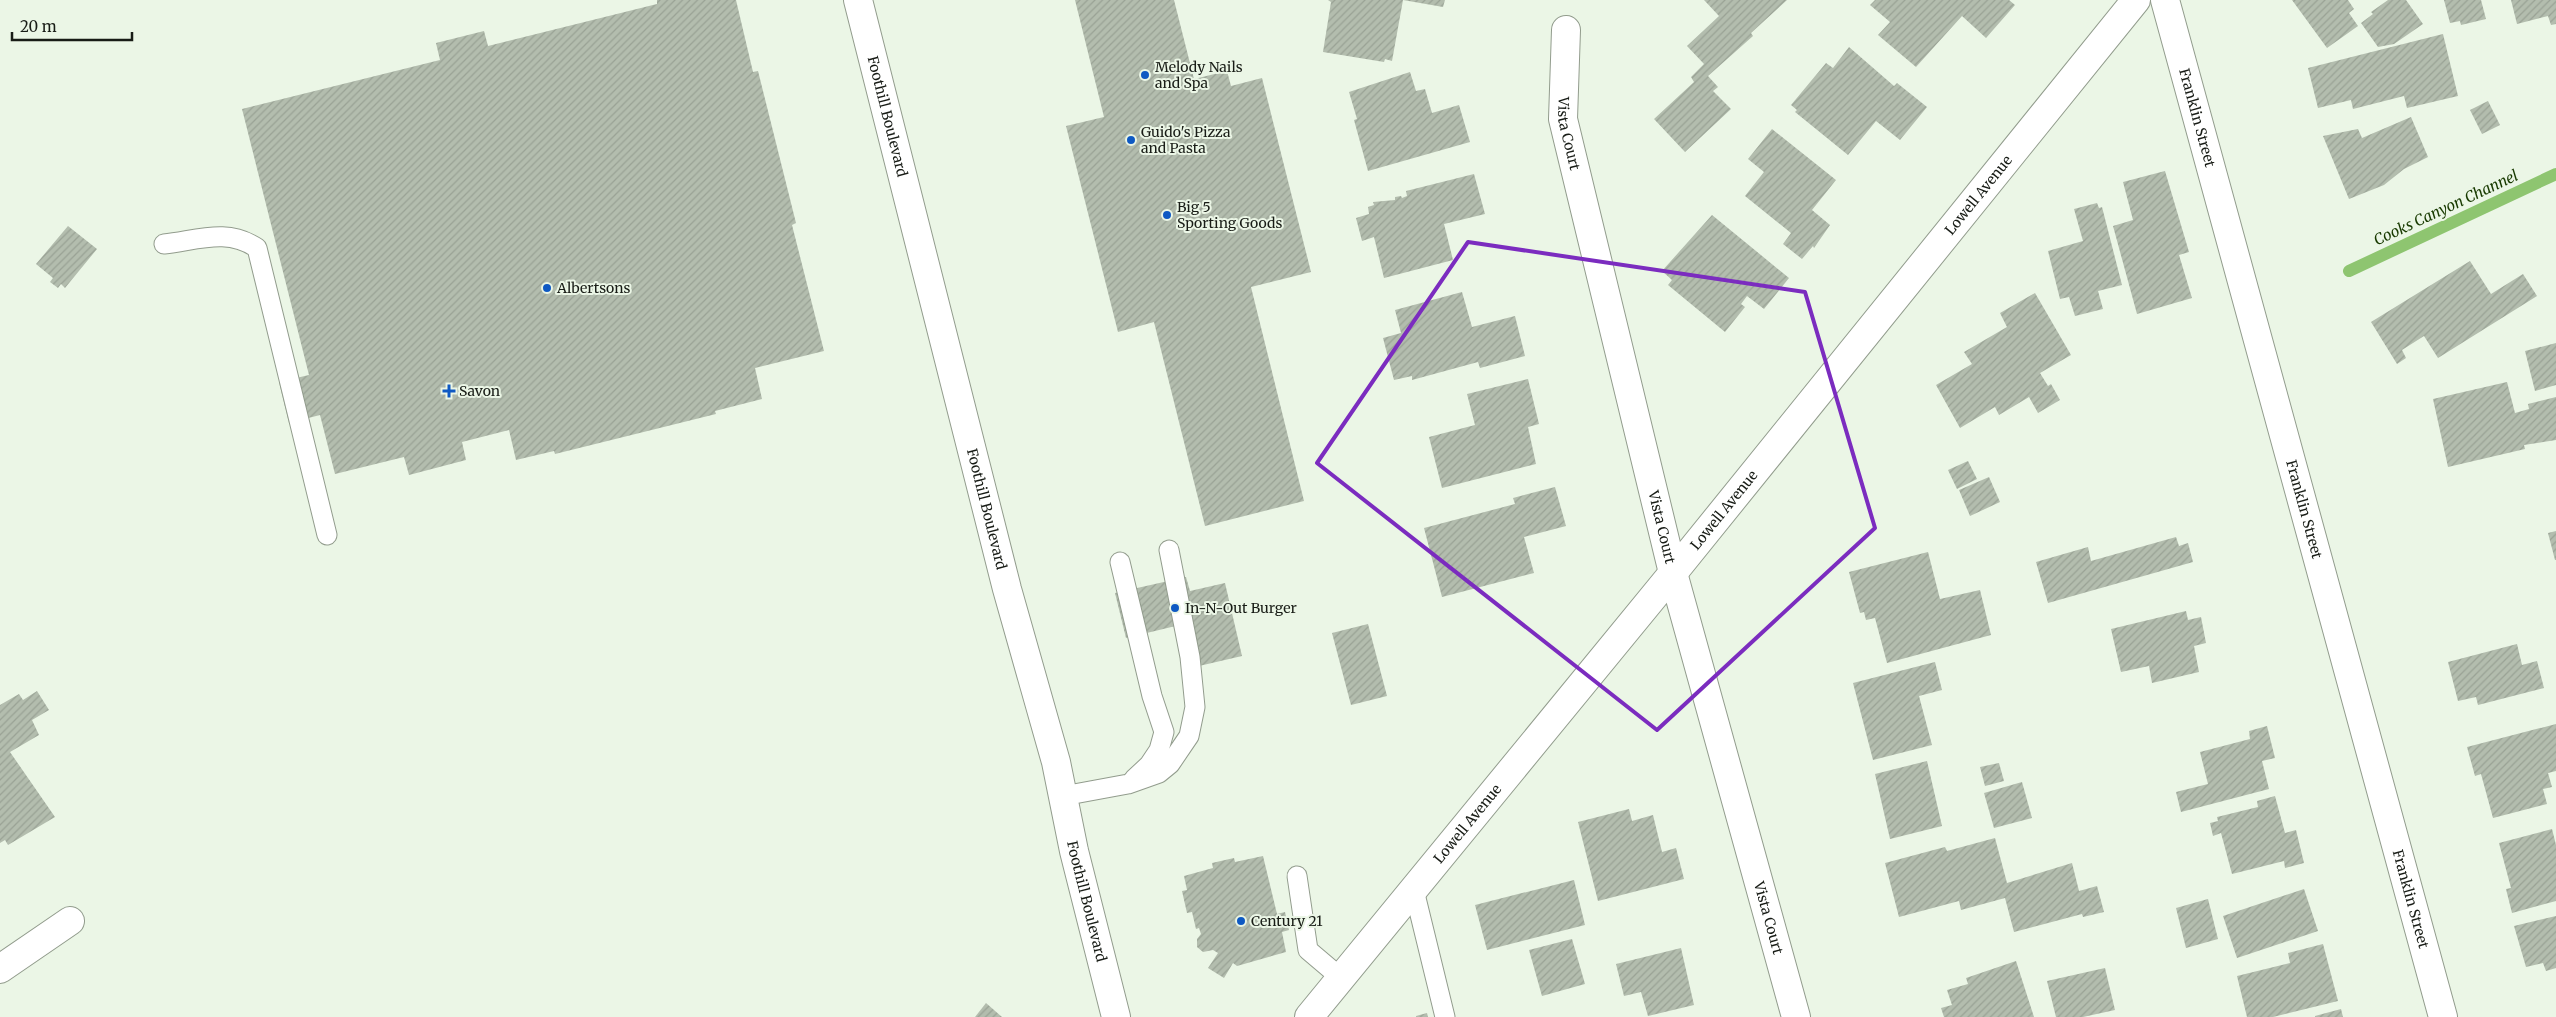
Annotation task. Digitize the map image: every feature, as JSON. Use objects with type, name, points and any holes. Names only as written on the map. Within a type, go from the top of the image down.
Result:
[{"type":"street","name":"Foothill Boulevard","points":[[858,0],[1007,588],[1056,762],[1074,851],[1116,1017]]},
{"type":"street","name":"Lowell Avenue","points":[[1309,1017],[1673,573],[2136,0]]},
{"type":"street","name":"Franklin Street","points":[[2165,0],[2442,1017]]},
{"type":"street","name":"Vista Court","points":[[1566,30],[1563,119],[1673,573],[1796,1017]]},
{"type":"street","points":[[0,969],[70,921]]},
{"type":"lane","points":[[164,244],[228,236],[244,240],[257,248],[328,535]]},
{"type":"lane","points":[[1063,796],[1128,784],[1159,773],[1170,764],[1189,736],[1195,707],[1184,624],[1169,550]]},
{"type":"lane","points":[[1120,562],[1152,696],[1164,732],[1159,750],[1149,765],[1128,784]]},
{"type":"lane","points":[[1297,876],[1308,950],[1341,978]]},
{"type":"lane","points":[[1414,890],[1445,1017]]},
{"type":"highlighted area","points":[[1468,242],[1805,292],[1875,528],[1657,730],[1317,463]]},
{"type":"building","name":"Albertsons","points":[[657,0],[736,0],[753,72],[758,71],[796,223],[792,225],[824,351],[755,368],[762,399],[715,411],[716,414],[555,454],[554,451],[516,460],[509,430],[462,442],[466,460],[409,475],[404,457],[335,474],[320,415],[289,423],[279,382],[309,375],[242,109],[440,60],[436,43],[484,31],[488,46],[657,4]]},
{"type":"building","points":[[1075,0],[1174,0],[1194,79],[1227,71],[1231,86],[1262,78],[1311,272],[1251,287],[1304,501],[1205,526],[1154,322],[1118,332],[1066,126],[1104,117]]},
{"type":"building","points":[[1328,0],[1403,0],[1392,61],[1385,59],[1384,62],[1323,52],[1331,2]]},
{"type":"building","points":[[1403,0],[1445,0],[1443,7]]},
{"type":"building","points":[[1704,0],[1787,0],[1751,33],[1753,36],[1708,76],[1718,87],[1713,91],[1731,109],[1685,152],[1654,119],[1694,82],[1691,77],[1704,64],[1687,46],[1719,16]]},
{"type":"building","points":[[1875,0],[2009,0],[2015,5],[1986,38],[1962,16],[1916,67],[1878,35],[1890,22],[1870,5]]},
{"type":"building","points":[[2292,0],[2348,0],[2354,9],[2349,13],[2358,26],[2327,48]]},
{"type":"building","points":[[2388,0],[2406,0],[2423,24],[2394,44],[2378,47],[2361,23],[2373,14],[2371,12]]},
{"type":"building","points":[[2444,0],[2481,0],[2486,19],[2461,25],[2460,21],[2450,23]]},
{"type":"building","points":[[2511,0],[2556,0],[2556,24],[2551,25],[2548,16],[2517,24]]},
{"type":"building","points":[[2443,34],[2458,96],[2407,108],[2404,96],[2353,109],[2351,100],[2318,108],[2308,68]]},
{"type":"building","points":[[1849,47],[1894,86],[1897,83],[1927,107],[1900,140],[1876,121],[1848,155],[1795,112],[1797,110],[1791,105],[1826,63],[1833,68]]},
{"type":"building","points":[[1410,72],[1416,91],[1425,89],[1432,113],[1459,105],[1470,142],[1368,171],[1354,120],[1357,119],[1349,92]]},
{"type":"building","points":[[2488,101],[2500,125],[2482,134],[2470,110]]},
{"type":"building","points":[[2411,117],[2428,157],[2404,169],[2384,185],[2349,199],[2323,136],[2358,129],[2362,138]]},
{"type":"building","points":[[1772,129],[1836,180],[1812,210],[1830,225],[1814,248],[1813,246],[1802,259],[1783,244],[1791,233],[1745,196],[1764,172],[1748,159]]},
{"type":"building","points":[[2165,171],[2189,252],[2179,255],[2192,298],[2137,314],[2113,226],[2133,220],[2123,182]]},
{"type":"building","points":[[1474,174],[1485,214],[1444,224],[1453,260],[1384,278],[1374,237],[1362,241],[1356,218],[1369,214],[1368,207],[1374,205],[1373,202],[1395,200],[1395,197],[1401,196],[1402,198],[1407,196],[1406,191]]},
{"type":"building","points":[[2097,203],[2099,208],[2102,207],[2122,285],[2098,291],[2103,309],[2075,316],[2069,297],[2060,299],[2048,251],[2083,241],[2074,209]]},
{"type":"building","points":[[1712,215],[1789,278],[1764,309],[1747,296],[1741,304],[1745,307],[1725,332],[1668,285],[1672,280],[1662,271]]},
{"type":"building","points":[[68,226],[97,249],[65,288],[61,284],[58,288],[50,282],[53,278],[36,264]]},
{"type":"building","points":[[2470,261],[2491,294],[2523,274],[2537,296],[2438,358],[2424,336],[2402,350],[2406,358],[2397,364],[2371,322]]},
{"type":"building","points":[[1462,292],[1472,327],[1515,316],[1525,356],[1480,368],[1478,362],[1412,380],[1412,376],[1394,380],[1383,338],[1401,333],[1395,310]]},
{"type":"building","points":[[2035,293],[2071,355],[2040,373],[2048,386],[2051,384],[2060,400],[2038,413],[2029,397],[1999,415],[1995,407],[1960,428],[1936,385],[1972,364],[1964,352],[2007,327],[2000,313]]},
{"type":"building","points":[[2556,343],[2556,385],[2535,391],[2525,351]]},
{"type":"building","points":[[1528,379],[1539,424],[1528,427],[1536,464],[1442,488],[1429,437],[1475,425],[1467,394]]},
{"type":"building","points":[[2507,382],[2515,413],[2529,409],[2528,404],[2556,397],[2556,440],[2524,445],[2525,449],[2448,467],[2433,399]]},
{"type":"building","points":[[1968,461],[1977,479],[1957,489],[1948,470]]},
{"type":"building","points":[[1989,477],[2000,502],[1970,516],[1959,490]]},
{"type":"building","points":[[1555,487],[1566,526],[1524,537],[1534,573],[1442,597],[1424,528],[1515,504],[1513,498]]},
{"type":"building","points":[[2556,531],[2556,560],[2555,560],[2548,533]]},
{"type":"building","points":[[2176,537],[2179,546],[2188,543],[2193,562],[2048,603],[2036,562],[2088,547],[2091,561]]},
{"type":"building","points":[[1928,552],[1940,599],[1980,590],[1991,635],[1887,663],[1875,618],[1866,620],[1864,612],[1860,613],[1849,572]]},
{"type":"building","name":"In-N-Out Burger","points":[[1186,577],[1190,591],[1225,583],[1242,656],[1199,666],[1188,623],[1126,638],[1115,593]]},
{"type":"building","points":[[2186,611],[2188,620],[2201,617],[2206,643],[2194,646],[2199,672],[2152,683],[2149,666],[2121,672],[2111,629]]},
{"type":"building","points":[[1368,624],[1387,696],[1351,705],[1332,633]]},
{"type":"building","points":[[2517,644],[2522,665],[2537,661],[2544,688],[2478,705],[2476,697],[2458,701],[2448,662]]},
{"type":"building","points":[[1935,662],[1942,690],[1919,696],[1932,745],[1873,760],[1853,683]]},
{"type":"building","points":[[37,691],[49,710],[32,720],[39,735],[10,752],[55,817],[8,845],[5,840],[0,843],[0,705],[19,694],[23,700]]},
{"type":"building","points":[[2556,724],[2556,771],[2548,773],[2552,787],[2543,789],[2547,804],[2493,818],[2481,774],[2475,776],[2467,747]]},
{"type":"building","points":[[2267,726],[2275,758],[2262,761],[2269,789],[2181,812],[2176,792],[2208,784],[2200,752],[2250,739],[2249,731]]},
{"type":"building","points":[[1927,761],[1942,826],[1890,839],[1875,774]]},
{"type":"building","points":[[1999,763],[2004,781],[1985,786],[1980,767]]},
{"type":"building","points":[[2022,782],[2032,818],[1994,828],[1984,793]]},
{"type":"building","points":[[2275,796],[2285,833],[2296,830],[2304,863],[2285,868],[2284,861],[2232,874],[2221,833],[2213,836],[2210,823],[2218,821],[2217,817],[2258,807],[2257,801]]},
{"type":"building","points":[[1629,809],[1632,821],[1653,815],[1662,852],[1676,848],[1684,879],[1598,901],[1578,822]]},
{"type":"building","points":[[2552,829],[2556,845],[2556,901],[2512,913],[2506,889],[2511,888],[2499,843]]},
{"type":"building","points":[[1995,838],[2007,883],[2072,863],[2079,891],[2097,886],[2104,912],[2083,917],[2082,914],[2014,932],[2005,898],[1961,910],[1959,901],[1899,917],[1885,863],[1945,847],[1947,851]]},
{"type":"building","name":"Century 21","points":[[1263,856],[1277,914],[1285,912],[1289,930],[1282,932],[1286,952],[1237,966],[1233,963],[1224,978],[1208,968],[1218,953],[1213,950],[1203,952],[1197,947],[1197,939],[1201,934],[1199,928],[1196,929],[1192,912],[1187,913],[1182,891],[1187,890],[1184,876],[1213,868],[1212,863],[1234,858],[1235,862]]},
{"type":"building","points":[[1574,880],[1585,925],[1487,950],[1475,905]]},
{"type":"building","points":[[2304,889],[2318,931],[2237,958],[2223,916]]},
{"type":"building","points":[[2208,899],[2218,939],[2186,948],[2176,908]]},
{"type":"building","points":[[2556,916],[2556,968],[2546,971],[2543,963],[2526,967],[2514,926]]},
{"type":"building","points":[[1572,939],[1585,984],[1542,996],[1529,950]]},
{"type":"building","points":[[2323,944],[2338,1001],[2273,1017],[2247,1017],[2237,976],[2290,963],[2288,953]]},
{"type":"building","points":[[1681,948],[1694,1005],[1648,1016],[1641,992],[1624,996],[1616,964]]},
{"type":"building","points":[[2016,961],[2034,1017],[1944,1017],[1941,1008],[1952,1005],[1947,990],[1968,984],[1966,978]]},
{"type":"building","points":[[2105,968],[2115,1010],[2083,1017],[2056,1017],[2047,981]]},
{"type":"building","points":[[986,1003],[1002,1017],[975,1017]]},
{"type":"building","points":[[2341,1009],[2343,1017],[2315,1017],[2315,1016]]},
{"type":"building","points":[[1427,1013],[1428,1017],[1416,1017],[1416,1016]]},
{"type":"waterway","name":"Cooks Canyon Channel","points":[[2349,271],[2556,174]]},
{"type":"place","name":"Melody Nails and Spa","points":[[1145,75]]},
{"type":"place","name":"Guido's Pizza and Pasta","points":[[1131,140]]},
{"type":"place","name":"Big 5 Sporting Goods","points":[[1167,215]]},
{"type":"place","name":"Albertsons","points":[[547,288]]},
{"type":"place","name":"Savon","points":[[449,391]]},
{"type":"place","name":"In-N-Out Burger","points":[[1175,608]]},
{"type":"place","name":"Century 21","points":[[1241,921]]}]
